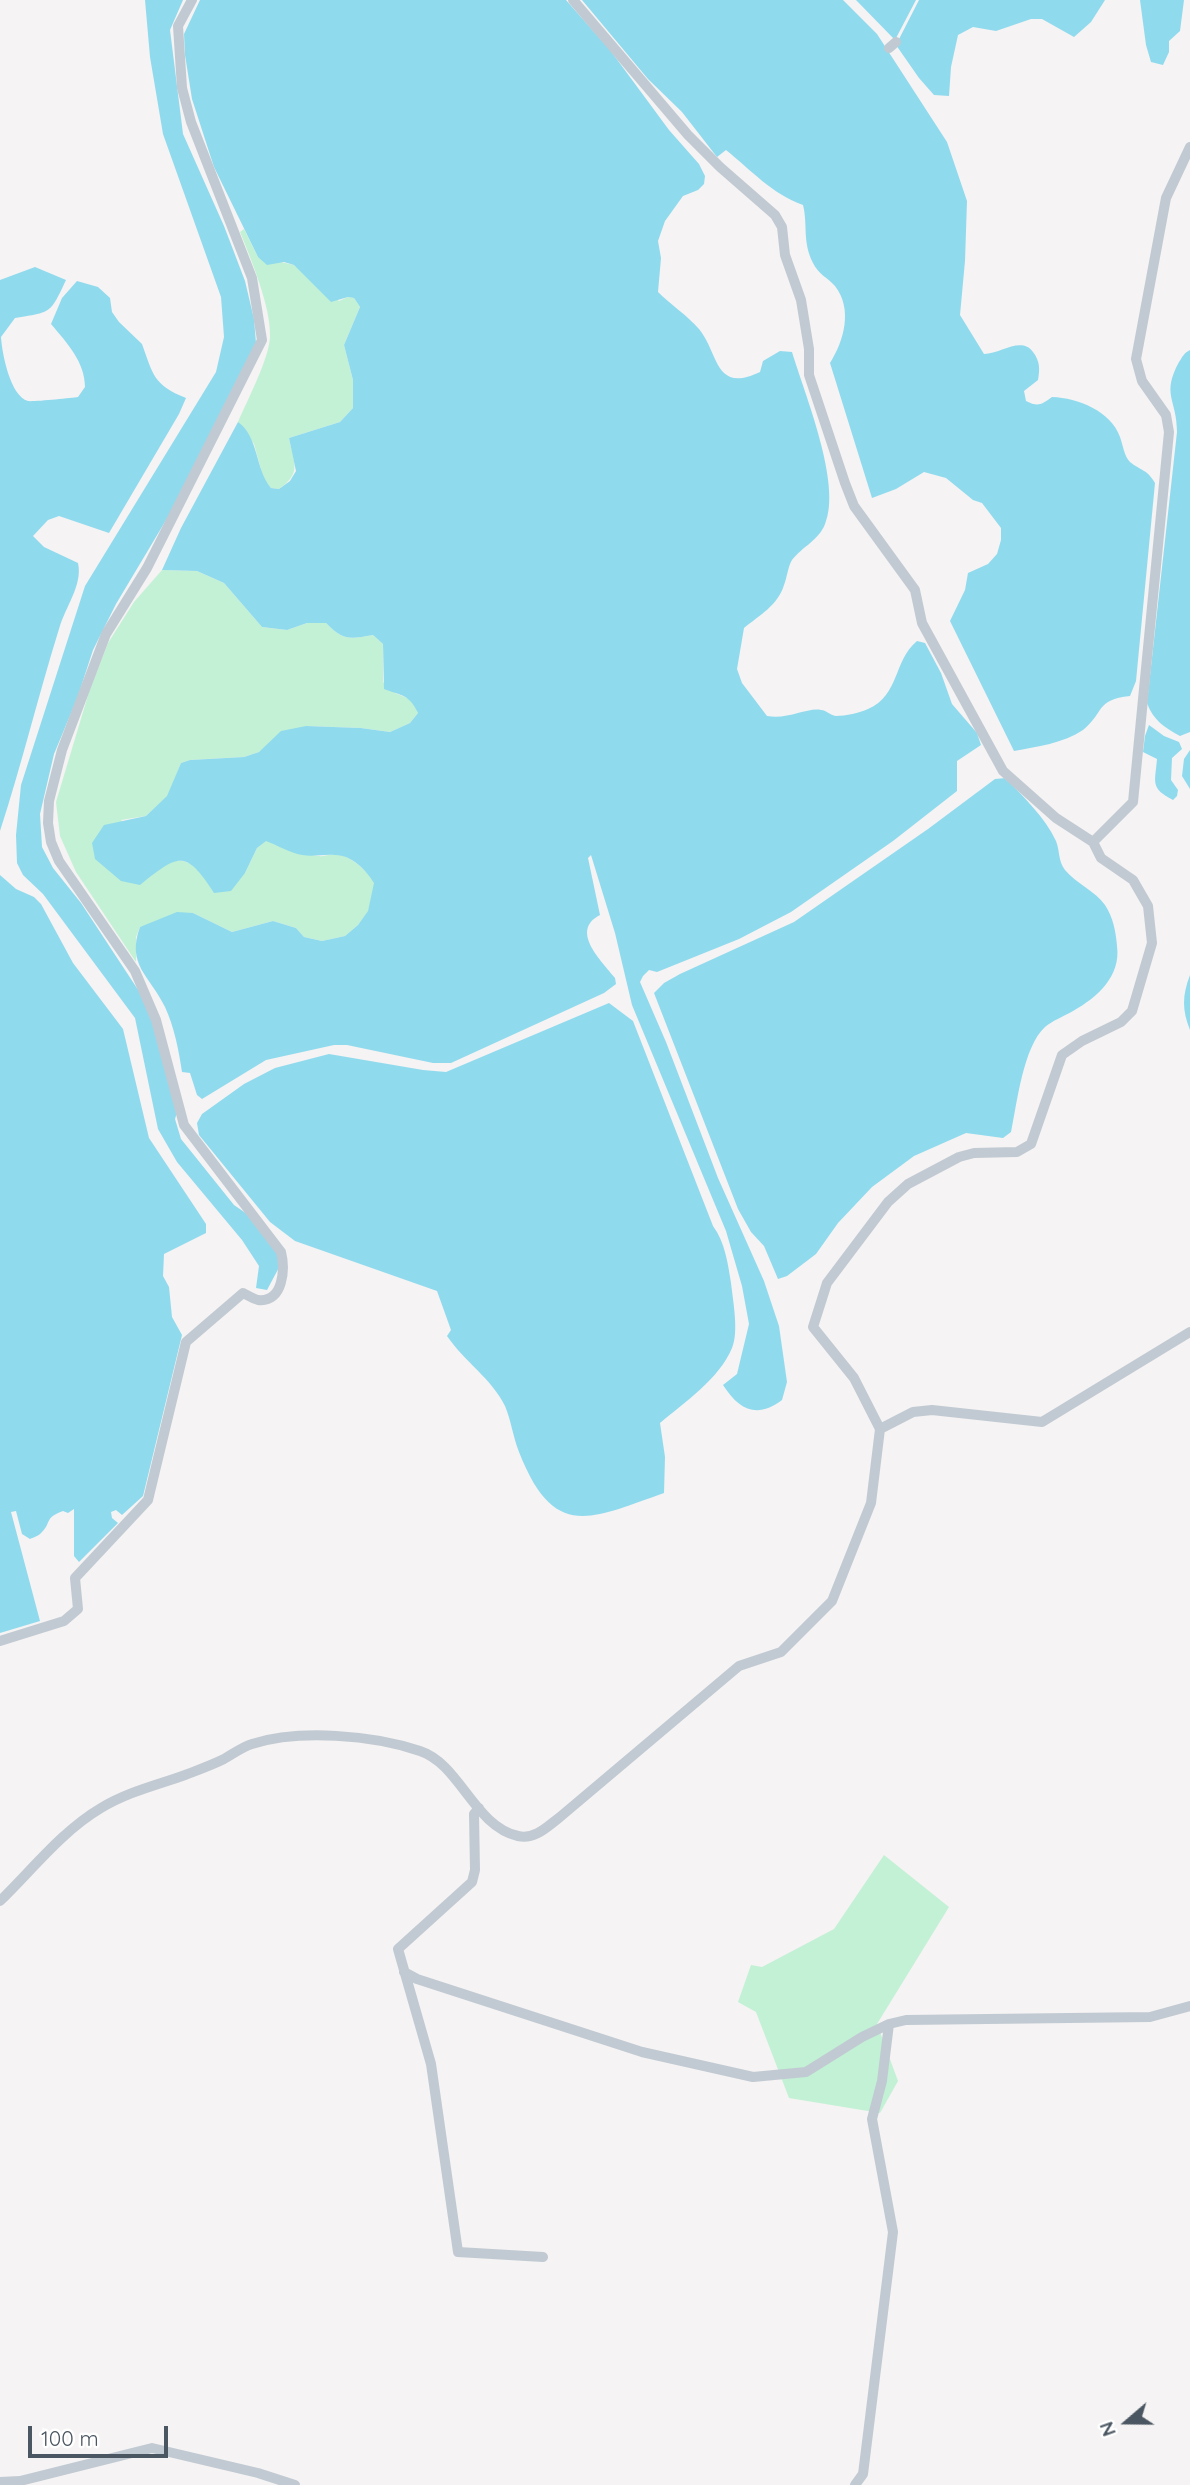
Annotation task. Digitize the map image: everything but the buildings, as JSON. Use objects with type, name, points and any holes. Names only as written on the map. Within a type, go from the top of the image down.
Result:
[{"type":"street","points":[[0,1641],[64,1621],[78,1609],[75,1578],[148,1500],[186,1342],[243,1293],[259,1300],[271,1298],[281,1286],[285,1265],[281,1252],[184,1125],[156,1020],[135,971],[59,861],[51,842],[48,823],[49,802],[62,750],[106,634],[147,568],[262,340],[252,278],[191,122],[181,88],[178,26],[192,0]]},
{"type":"street","points":[[0,1901],[77,1825],[101,1808],[143,1788],[221,1760],[249,1745],[282,1736],[331,1735],[421,1751],[442,1763],[478,1808],[503,1829],[517,1836],[530,1837],[560,1817],[738,1667],[781,1652],[832,1601],[871,1503],[880,1429],[853,1378],[813,1327],[827,1283],[888,1202],[908,1184],[959,1157],[974,1153],[1017,1152],[1031,1144],[1062,1055],[1082,1041],[1121,1022],[1132,1011],[1152,943],[1148,906],[1133,880],[1101,858],[1093,842],[1056,818],[1003,771],[922,623],[915,590],[854,506],[809,375],[809,349],[801,300],[785,254],[782,227],[775,215],[688,135],[573,0]]},
{"type":"street","points":[[1093,842],[1133,802],[1169,432],[1166,415],[1142,381],[1136,359],[1166,198],[1190,147]]},
{"type":"street","points":[[880,1429],[913,1412],[932,1410],[1042,1422],[1190,1332]]},
{"type":"street","points":[[478,1808],[473,1822],[475,1870],[472,1882],[398,1949],[431,2064],[458,2252],[543,2257]]},
{"type":"street","points":[[404,1972],[417,1979],[642,2052],[753,2077],[806,2072],[862,2037],[889,2024],[906,2020],[1150,2017],[1190,2006]]},
{"type":"street","points":[[855,2485],[863,2474],[893,2232],[872,2119],[882,2081],[889,2024]]},
{"type":"street","points":[[0,2482],[20,2481],[152,2448],[258,2473],[295,2485]]},
{"type":"green space","points":[[244,229],[258,257],[294,265],[339,301],[348,297],[354,298],[360,307],[344,345],[353,380],[353,408],[340,422],[289,438],[294,472],[279,489],[271,488],[264,480],[254,444],[238,422],[262,367],[270,336],[264,297],[240,232]]},
{"type":"green space","points":[[162,570],[197,571],[224,583],[262,627],[287,630],[307,623],[326,623],[342,636],[373,635],[383,644],[383,682],[395,693],[412,700],[418,713],[410,723],[390,732],[306,726],[259,752],[244,757],[190,760],[181,763],[168,796],[146,816],[121,820],[170,861],[189,863],[204,877],[245,873],[257,848],[266,840],[305,854],[335,854],[353,861],[375,883],[368,912],[345,936],[322,941],[304,937],[296,928],[273,921],[232,932],[193,913],[140,927],[136,937],[136,962],[76,872],[60,836],[56,802],[89,692],[108,643],[134,602]]},
{"type":"green space","points":[[884,1855],[949,1907],[877,2024],[898,2081],[880,2113],[789,2098],[756,2012],[738,2002],[751,1965],[762,1967],[834,1929]]},
{"type":"water","points":[[145,0],[183,0],[170,30],[183,134],[245,281],[254,319],[256,343],[181,495],[116,604],[93,650],[77,699],[54,754],[40,814],[42,847],[53,868],[81,903],[150,1008],[178,1109],[175,1119],[181,1139],[234,1205],[250,1216],[283,1260],[267,1290],[256,1288],[259,1266],[242,1240],[177,1162],[158,1129],[135,1018],[43,894],[23,875],[17,863],[16,835],[21,785],[85,586],[216,372],[224,337],[221,297],[163,134],[150,57]]},
{"type":"water","points":[[200,0],[566,0],[610,50],[669,130],[699,164],[705,176],[704,184],[698,190],[683,196],[665,221],[658,241],[661,258],[658,292],[699,329],[720,368],[734,378],[760,372],[763,361],[780,351],[792,352],[820,439],[829,486],[829,507],[825,524],[819,535],[792,560],[777,598],[744,628],[737,669],[742,683],[767,716],[816,710],[836,716],[852,714],[868,709],[886,695],[909,649],[917,641],[925,643],[941,673],[952,704],[977,733],[981,745],[957,761],[957,791],[893,841],[791,912],[739,939],[657,972],[649,970],[640,982],[718,1178],[764,1281],[779,1326],[787,1382],[782,1400],[773,1406],[749,1409],[735,1401],[723,1385],[737,1374],[749,1324],[742,1286],[726,1231],[632,1005],[615,933],[591,855],[588,858],[600,915],[587,929],[588,937],[596,955],[615,978],[616,984],[604,993],[451,1063],[433,1063],[347,1045],[334,1045],[266,1060],[202,1099],[197,1095],[190,1073],[182,1072],[168,1014],[138,961],[136,940],[140,927],[177,912],[193,913],[232,932],[273,921],[296,928],[304,937],[322,941],[345,936],[358,925],[368,911],[374,883],[353,860],[335,855],[302,855],[266,841],[257,848],[245,873],[231,891],[214,893],[196,869],[188,863],[172,862],[140,885],[121,881],[95,859],[92,843],[104,825],[146,816],[167,796],[181,763],[190,760],[244,757],[259,752],[281,731],[306,726],[390,732],[410,723],[418,713],[408,699],[384,689],[383,644],[373,635],[342,636],[326,623],[307,623],[287,630],[262,627],[224,583],[197,571],[162,570],[181,528],[238,422],[250,436],[266,480],[271,488],[279,489],[290,481],[296,471],[289,438],[340,422],[353,408],[353,380],[344,345],[360,307],[354,298],[331,302],[294,265],[284,262],[267,265],[258,257],[214,167],[192,99],[184,34]]},
{"type":"water","points":[[582,0],[843,0],[877,34],[947,142],[967,201],[960,315],[984,354],[1017,346],[1028,347],[1037,359],[1039,372],[1038,380],[1024,391],[1026,401],[1039,404],[1052,397],[1062,398],[1083,403],[1101,413],[1116,428],[1128,460],[1155,483],[1136,681],[1130,696],[1111,700],[1090,724],[1067,738],[1014,751],[950,621],[965,590],[968,573],[988,564],[997,554],[1001,528],[982,503],[973,500],[946,478],[924,472],[896,489],[872,498],[830,363],[845,325],[844,305],[835,286],[813,263],[806,240],[803,205],[772,188],[726,150],[717,157],[682,112],[648,79]]},
{"type":"water","points":[[856,0],[916,0],[895,40]]},
{"type":"water","points":[[919,0],[1105,0],[1091,22],[1074,37],[1042,19],[1031,19],[996,31],[973,27],[958,35],[951,67],[949,96],[934,95],[896,45]]},
{"type":"water","points":[[1140,0],[1184,0],[1180,31],[1169,41],[1169,52],[1163,65],[1151,62]]},
{"type":"water","points":[[35,267],[66,280],[48,310],[15,318],[1,337],[8,373],[16,391],[22,397],[31,401],[78,397],[85,387],[78,361],[51,324],[62,298],[77,281],[98,287],[110,298],[112,312],[142,344],[160,383],[186,398],[109,533],[59,516],[48,520],[33,536],[44,547],[78,563],[78,580],[59,629],[0,831],[0,280]]},
{"type":"water","points":[[1190,350],[1190,732],[1180,736],[1160,723],[1147,703],[1177,432],[1170,390],[1179,362]]},
{"type":"water","points":[[1149,725],[1164,736],[1179,742],[1182,749],[1172,758],[1171,780],[1178,790],[1173,800],[1157,788],[1157,759],[1143,752]]},
{"type":"water","points":[[1190,750],[1190,789],[1182,776],[1184,759]]},
{"type":"water","points":[[1006,778],[1046,824],[1056,841],[1065,870],[1108,910],[1114,925],[1117,946],[1115,967],[1111,976],[1091,999],[1045,1027],[1037,1036],[1026,1062],[1011,1132],[1003,1138],[966,1133],[914,1156],[872,1187],[838,1223],[816,1254],[787,1276],[778,1279],[764,1246],[751,1232],[738,1209],[654,993],[664,983],[680,974],[794,922],[995,779]]},
{"type":"water","points":[[0,875],[16,889],[34,897],[41,904],[73,963],[123,1029],[149,1138],[206,1224],[206,1233],[164,1254],[163,1276],[169,1287],[172,1317],[182,1335],[143,1496],[122,1515],[116,1510],[111,1512],[112,1518],[118,1523],[79,1562],[74,1556],[74,1509],[53,1516],[41,1533],[30,1539],[22,1534],[16,1511],[11,1512],[40,1621],[0,1633]]},
{"type":"water","points":[[1190,975],[1190,1030],[1184,1003]]},
{"type":"water","points":[[609,1003],[633,1021],[723,1246],[731,1283],[735,1334],[732,1348],[719,1370],[660,1423],[665,1457],[664,1493],[615,1510],[577,1516],[561,1511],[546,1500],[532,1480],[519,1452],[505,1406],[447,1336],[451,1330],[437,1291],[295,1241],[270,1222],[199,1135],[197,1123],[202,1114],[244,1084],[275,1068],[329,1054],[446,1072]]}]
